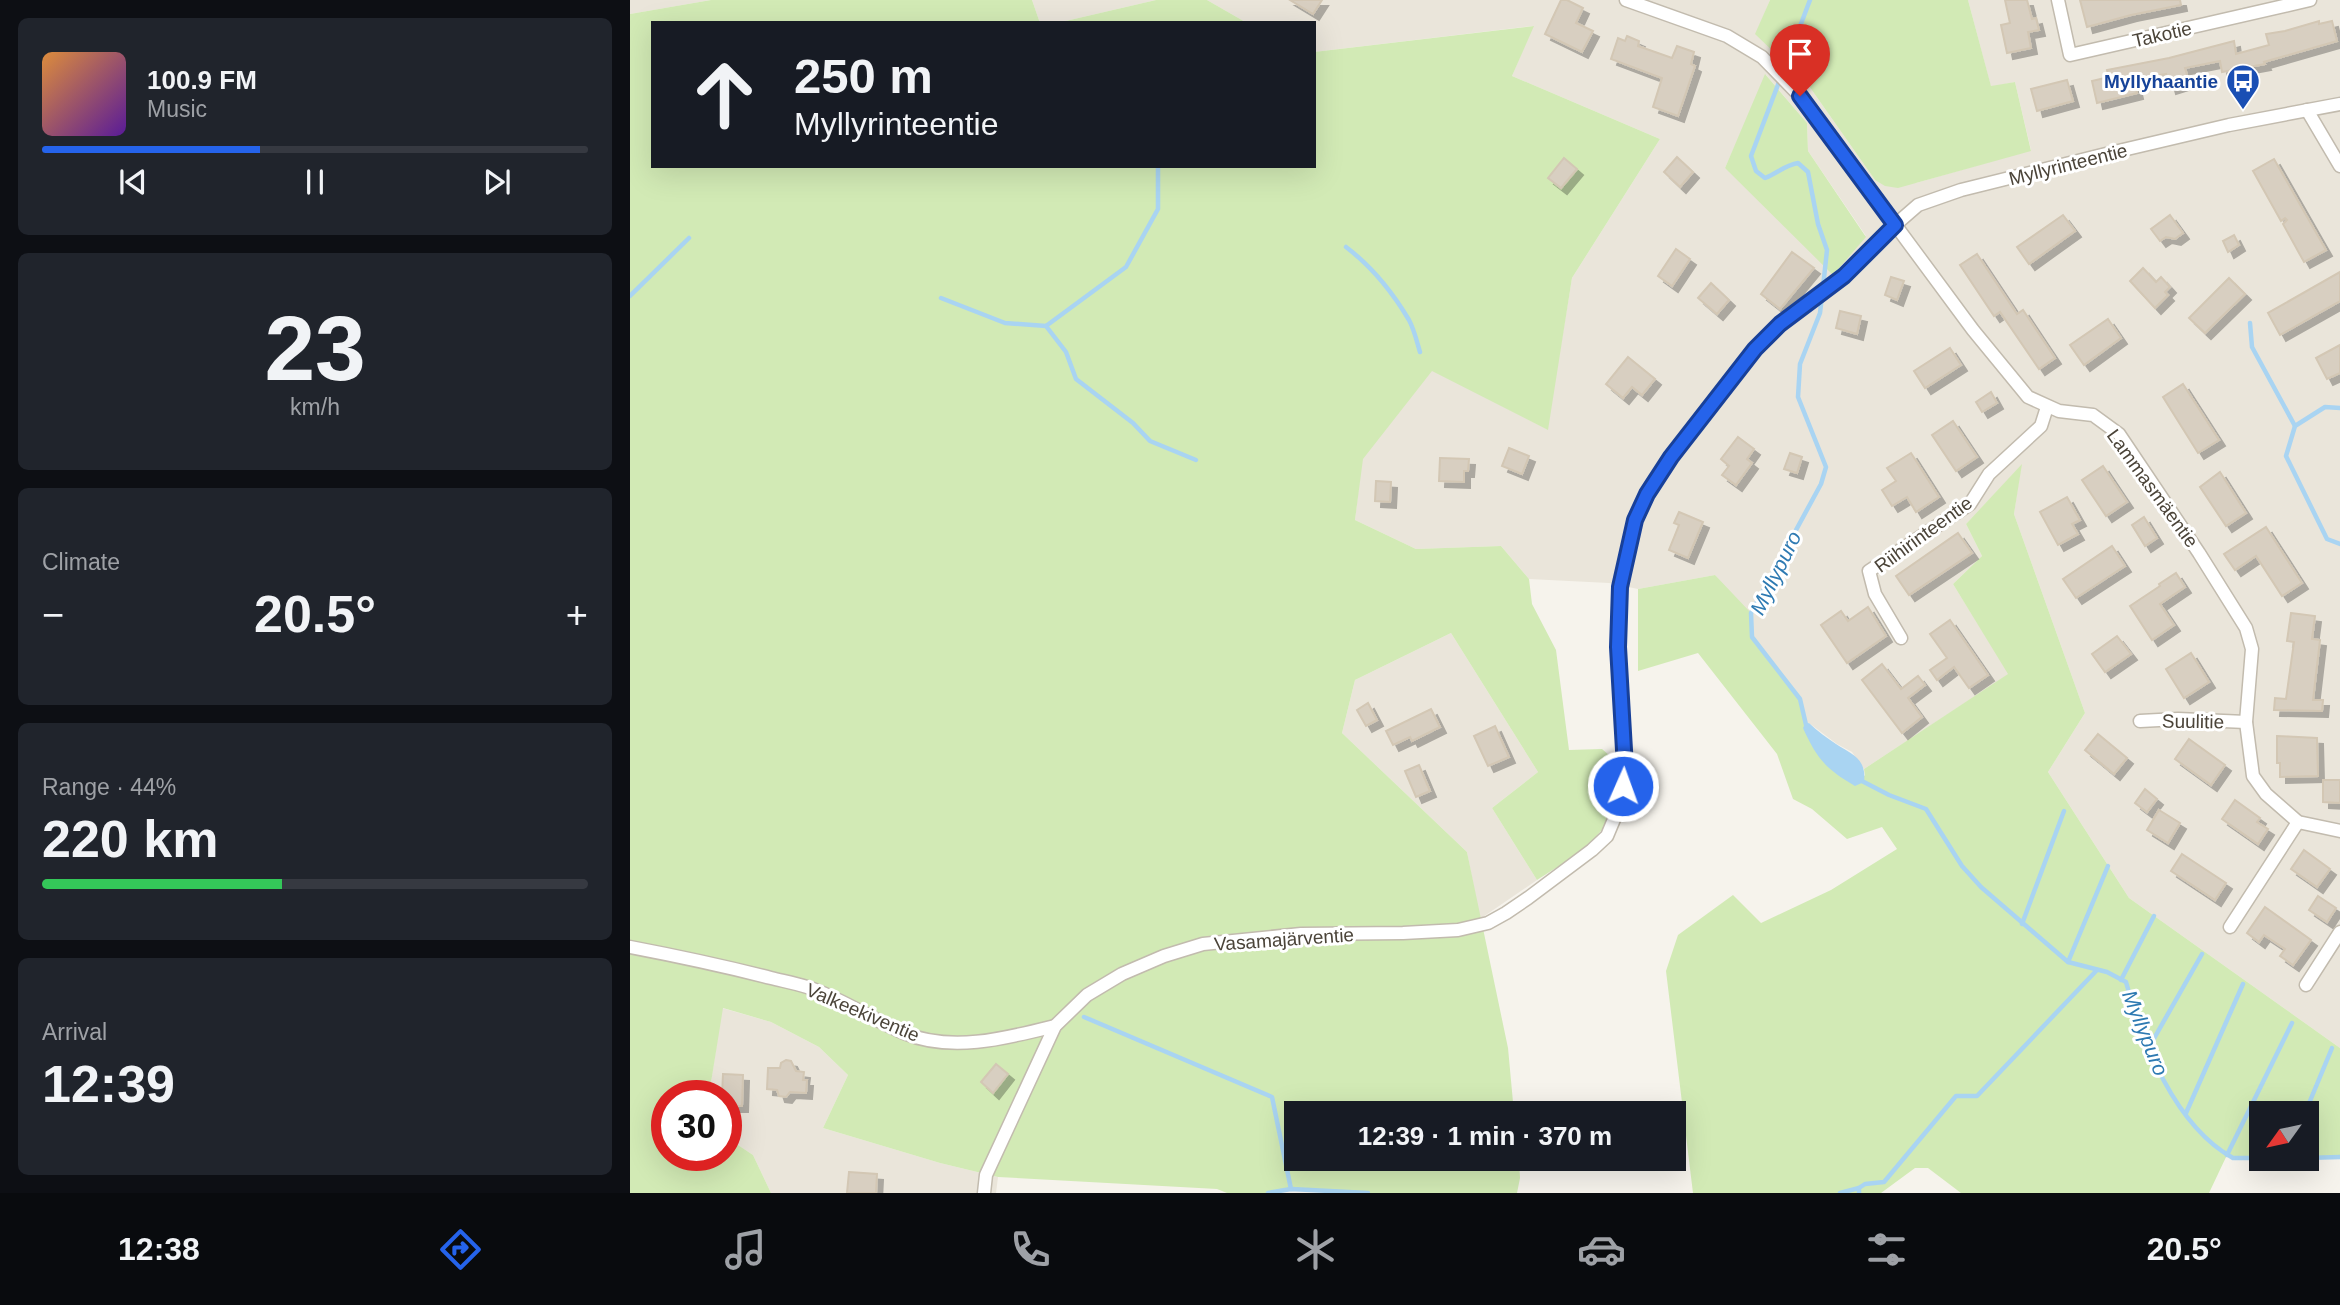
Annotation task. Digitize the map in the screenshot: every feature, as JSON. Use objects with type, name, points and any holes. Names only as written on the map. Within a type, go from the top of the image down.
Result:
[{"type":"street","name":"Lammasmäentie","points":[[1626,0],[1707,28],[1746,46],[1769,64],[1800,96],[1973,330],[2028,397],[2059,411],[2093,415],[2119,434],[2246,628],[2252,649],[2246,722],[2253,776],[2266,794],[2298,822]]},
{"type":"street","name":"Takotie","points":[[2058,0],[2070,55],[2310,0]]},
{"type":"street","name":"Myllyrinteentie","points":[[1506,913],[1592,850],[1607,836],[1615,822],[1625,767],[1618,647],[1620,587],[1635,520],[1647,494],[1671,457],[1755,349],[1780,324],[1829,289],[1918,205],[1961,190],[2123,149],[2340,104]]},
{"type":"street","points":[[2307,110],[2340,166]]},
{"type":"street","name":"Riihirinteentie","points":[[1901,638],[1875,594],[1869,571],[1970,504],[1989,474],[2041,426],[2047,407]]},
{"type":"street","name":"Suulitie","points":[[2140,721],[2178,719],[2246,722]]},
{"type":"street","points":[[2230,927],[2298,822],[2340,831]]},
{"type":"street","name":"Vasamajärventie","points":[[984,1193],[986,1175],[1055,1026],[1087,995],[1122,974],[1164,956],[1203,944],[1301,934],[1458,930],[1488,923],[1506,913]]},
{"type":"street","points":[[2306,985],[2340,932]]},
{"type":"street","name":"Valkeekiventie","points":[[630,947],[717,964],[803,986],[827,994],[904,1033],[922,1039],[959,1044],[1055,1026]]},
{"type":"shaded area","points":[[630,0],[711,0],[630,14]]},
{"type":"shaded area","points":[[1032,0],[1156,0],[1066,21],[1039,21]]},
{"type":"shaded area","points":[[1207,0],[1770,0],[1756,34],[1809,86],[1875,180],[1916,183],[2031,150],[2015,82],[1991,87],[1968,0],[2340,0],[2340,1048],[2129,898],[2048,772],[2085,713],[2014,514],[2021,466],[1966,524],[1982,556],[1953,584],[2009,674],[1864,769],[1852,752],[1809,723],[1805,724],[1800,699],[1752,637],[1715,575],[1638,589],[1609,583],[1529,579],[1501,546],[1416,549],[1355,520],[1362,459],[1432,370],[1547,429],[1572,278],[1660,139],[1512,76],[1533,26],[1316,52],[1316,21],[1244,21]],"holes":[[[1766,75],[1807,123],[1808,151],[1866,236],[1725,168]]]},
{"type":"shaded area","points":[[1451,633],[1538,772],[1492,808],[1537,880],[1480,919],[1467,852],[1342,733],[1355,680]]},
{"type":"shaded area","points":[[722,1008],[771,1022],[819,1047],[848,1075],[823,1128],[940,1163],[998,1177],[996,1193],[771,1193],[753,1155],[742,1148],[742,1080],[711,1080]]},
{"type":"green space","points":[[711,0],[1032,0],[1039,21],[651,21],[651,168],[1316,168],[1316,52],[1534,26],[1512,76],[1660,139],[1572,278],[1548,430],[1432,371],[1363,459],[1355,520],[1416,549],[1501,546],[1529,579],[1532,604],[1556,650],[1569,750],[1602,749],[1618,763],[1612,805],[1607,821],[1597,836],[1581,851],[1537,880],[1492,808],[1538,772],[1451,633],[1355,680],[1342,733],[1467,852],[1508,1048],[1513,1101],[1284,1101],[1284,1171],[1520,1171],[1517,1193],[1342,1193],[1291,1189],[1268,1193],[1227,1193],[1217,1189],[998,1177],[940,1163],[823,1128],[848,1075],[819,1047],[771,1022],[723,1008],[711,1080],[651,1080],[651,1171],[742,1171],[742,1148],[753,1155],[771,1193],[630,1193],[630,14]]},
{"type":"green space","points":[[1156,0],[1207,0],[1244,21],[1066,21]]},
{"type":"green space","points":[[1770,0],[1968,0],[1991,86],[2015,82],[2031,151],[1898,188],[1885,186],[1875,180],[1809,86],[1755,34]]},
{"type":"green space","points":[[1765,74],[1807,123],[1808,151],[1866,237],[1833,275],[1725,168]]},
{"type":"green space","points":[[2022,464],[2014,514],[2085,713],[2048,772],[2129,898],[2340,1048],[2340,1157],[2319,1158],[2319,1101],[2249,1101],[2249,1158],[2227,1155],[2209,1193],[1961,1193],[1928,1168],[1915,1168],[1881,1193],[1693,1193],[1686,1135],[1686,1101],[1682,1101],[1666,971],[1678,935],[1733,895],[1761,923],[1831,890],[1897,849],[1882,827],[1847,839],[1812,809],[1793,799],[1777,754],[1698,653],[1638,671],[1638,589],[1715,575],[1751,613],[1752,637],[1800,699],[1804,728],[1865,776],[1864,769],[2008,674],[1953,584],[1982,556],[1966,524]]},
{"type":"water","points":[[1809,723],[1857,758],[1863,768],[1864,782],[1855,786],[1823,762],[1803,728]]},
{"type":"building","points":[[1290,0],[1322,0],[1313,14]]},
{"type":"building","points":[[1561,0],[1583,8],[1576,23],[1593,31],[1582,52],[1545,34]]},
{"type":"building","points":[[2005,0],[2027,0],[2032,19],[2036,18],[2039,30],[2028,32],[2031,48],[2007,53],[2001,25],[2010,23]]},
{"type":"building","points":[[2080,0],[2180,0],[2181,5],[2087,27]]},
{"type":"building","points":[[2319,21],[2319,24],[2332,21],[2337,41],[2264,62],[2265,64],[2222,72],[2220,61],[2185,68],[2189,82],[2170,88],[2166,74],[2134,80],[2137,93],[2097,103],[2092,81],[2109,77],[2107,70],[2169,58],[2234,41],[2236,54],[2269,45],[2266,34]]},
{"type":"building","points":[[1627,36],[1639,41],[1638,46],[1672,58],[1677,46],[1694,52],[1691,64],[1695,66],[1678,116],[1653,107],[1662,78],[1611,59],[1618,38],[1625,41]]},
{"type":"building","points":[[2067,80],[2073,101],[2037,111],[2031,89]]},
{"type":"building","points":[[1677,157],[1693,172],[1680,187],[1664,172]]},
{"type":"building","points":[[1564,158],[1577,169],[1561,188],[1548,178]]},
{"type":"building","points":[[2274,159],[2326,250],[2304,262],[2283,224],[2287,220],[2285,218],[2281,221],[2253,171]]},
{"type":"building","points":[[2063,215],[2075,231],[2029,264],[2017,247]]},
{"type":"building","points":[[2170,215],[2183,233],[2175,239],[2166,237],[2160,241],[2151,229]]},
{"type":"building","points":[[2234,235],[2239,245],[2228,252],[2223,241]]},
{"type":"building","points":[[1676,249],[1690,259],[1672,286],[1658,276]]},
{"type":"building","points":[[1792,252],[1814,268],[1780,309],[1761,294]]},
{"type":"building","points":[[1977,254],[2017,314],[2023,310],[2055,358],[2039,369],[2000,312],[1994,316],[1960,265]]},
{"type":"building","points":[[2143,268],[2156,282],[2161,277],[2170,287],[2165,292],[2168,295],[2155,308],[2130,281]]},
{"type":"building","points":[[2340,272],[2340,301],[2280,335],[2268,313]]},
{"type":"building","points":[[1891,277],[1904,281],[1897,300],[1885,295]]},
{"type":"building","points":[[2229,278],[2245,294],[2205,333],[2189,318]]},
{"type":"building","points":[[1711,283],[1729,300],[1717,314],[1698,298]]},
{"type":"building","points":[[1840,311],[1861,316],[1857,334],[1836,328]]},
{"type":"building","points":[[2108,319],[2121,338],[2084,365],[2070,345]]},
{"type":"building","points":[[2340,345],[2340,373],[2327,379],[2316,358]]},
{"type":"building","points":[[1950,348],[1961,365],[1925,388],[1914,371]]},
{"type":"building","points":[[1628,357],[1655,379],[1642,395],[1632,387],[1623,398],[1606,384]]},
{"type":"building","points":[[2183,384],[2219,440],[2198,453],[2163,397]]},
{"type":"building","points":[[1991,392],[1997,403],[1982,412],[1976,402]]},
{"type":"building","points":[[1953,421],[1977,457],[1956,471],[1932,435]]},
{"type":"building","points":[[1738,437],[1754,449],[1747,459],[1752,463],[1736,485],[1722,475],[1729,466],[1721,459]]},
{"type":"building","points":[[1509,448],[1529,456],[1522,474],[1502,466]]},
{"type":"building","points":[[1790,453],[1802,457],[1797,473],[1784,469]]},
{"type":"building","points":[[1911,453],[1939,497],[1916,512],[1907,497],[1892,506],[1882,490],[1896,481],[1887,468]]},
{"type":"building","points":[[1440,458],[1469,459],[1468,471],[1464,471],[1464,482],[1439,481]]},
{"type":"building","points":[[2103,466],[2127,502],[2106,516],[2082,480]]},
{"type":"building","points":[[2220,472],[2246,513],[2226,526],[2200,487]]},
{"type":"building","points":[[1376,481],[1391,482],[1390,502],[1375,501]]},
{"type":"building","points":[[2067,497],[2080,520],[2072,524],[2078,534],[2058,545],[2040,512]]},
{"type":"building","points":[[1679,512],[1703,522],[1688,558],[1669,550],[1679,525],[1674,523]]},
{"type":"building","points":[[2144,517],[2157,538],[2145,546],[2132,525]]},
{"type":"building","points":[[2266,527],[2302,583],[2282,596],[2256,556],[2235,570],[2224,554]]},
{"type":"building","points":[[1958,533],[1972,553],[1909,595],[1896,576]]},
{"type":"building","points":[[2112,546],[2125,566],[2076,598],[2063,579]]},
{"type":"building","points":[[2176,573],[2185,587],[2160,604],[2174,625],[2152,640],[2130,606]]},
{"type":"building","points":[[1868,607],[1886,636],[1847,663],[1821,625],[1841,611],[1848,621]]},
{"type":"building","points":[[2291,613],[2315,616],[2312,639],[2320,640],[2313,700],[2323,700],[2322,711],[2274,710],[2275,698],[2286,699],[2294,642],[2287,641]]},
{"type":"building","points":[[1950,620],[1988,675],[1969,688],[1954,667],[1937,680],[1930,670],[1947,658],[1930,634]]},
{"type":"building","points":[[2117,636],[2131,654],[2105,672],[2092,654]]},
{"type":"building","points":[[2191,653],[2209,682],[2184,698],[2166,669]]},
{"type":"building","points":[[1882,664],[1901,689],[1918,676],[1925,685],[1908,698],[1922,717],[1902,733],[1862,680]]},
{"type":"building","points":[[1368,703],[1377,720],[1366,726],[1357,710]]},
{"type":"building","points":[[1431,709],[1440,727],[1412,741],[1410,737],[1393,745],[1386,731]]},
{"type":"building","points":[[1495,726],[1509,757],[1488,766],[1474,736]]},
{"type":"building","points":[[2098,734],[2127,758],[2114,774],[2085,750]]},
{"type":"building","points":[[2277,736],[2317,738],[2318,776],[2280,777]]},
{"type":"building","points":[[2189,739],[2225,765],[2211,785],[2175,759]]},
{"type":"building","points":[[1419,765],[1430,791],[1416,797],[1405,771]]},
{"type":"building","points":[[2323,780],[2340,780],[2340,803],[2323,802]]},
{"type":"building","points":[[2145,789],[2157,799],[2147,812],[2135,803]]},
{"type":"building","points":[[2235,800],[2260,818],[2257,822],[2268,829],[2258,844],[2222,819]]},
{"type":"building","points":[[2159,810],[2180,823],[2168,843],[2147,830]]},
{"type":"building","points":[[2304,850],[2330,869],[2317,887],[2291,869]]},
{"type":"building","points":[[2182,854],[2226,883],[2215,900],[2171,871]]},
{"type":"building","points":[[2318,896],[2336,908],[2327,922],[2309,910]]},
{"type":"building","points":[[2265,907],[2311,940],[2293,965],[2280,956],[2285,949],[2264,935],[2259,942],[2247,933]]},
{"type":"building","points":[[791,1061],[796,1071],[804,1072],[803,1080],[807,1080],[806,1093],[790,1092],[786,1097],[779,1096],[777,1090],[767,1089],[768,1068],[780,1068],[781,1063]]},
{"type":"building","points":[[996,1064],[1008,1074],[993,1093],[981,1082]]},
{"type":"building","points":[[723,1074],[743,1075],[742,1106],[742,1080],[723,1080]]},
{"type":"building","points":[[849,1172],[877,1174],[876,1193],[847,1193]]},
{"type":"waterway","name":"Myllypuro","points":[[1810,0],[1751,156],[1756,171],[1765,178],[1798,163],[1808,172],[1818,224],[1827,250],[1823,287]]},
{"type":"waterway","points":[[941,298],[1005,323],[1046,326],[1126,267],[1158,209],[1158,168]]},
{"type":"waterway","points":[[630,296],[689,238]]},
{"type":"waterway","points":[[1346,247],[1373,271],[1396,300],[1411,324],[1420,352]]},
{"type":"waterway","name":"Myllypuro","points":[[1807,729],[1800,699],[1752,637],[1751,613],[1821,484],[1826,467],[1798,397],[1800,364],[1820,313],[1822,296]]},
{"type":"waterway","points":[[2250,323],[2252,347],[2295,426]]},
{"type":"waterway","points":[[1046,326],[1066,352],[1076,379],[1133,423],[1150,441],[1196,460]]},
{"type":"waterway","points":[[2340,408],[2325,407],[2295,426],[2286,456],[2327,539],[2340,544]]},
{"type":"waterway","name":"Myllypuro","points":[[1860,780],[1926,809],[1962,866],[1981,887],[2068,962],[2107,972],[2126,982],[2152,1056],[2178,1104],[2212,1144],[2233,1158],[2249,1158]]},
{"type":"waterway","points":[[2022,924],[2064,811]]},
{"type":"waterway","points":[[2068,962],[2108,866]]},
{"type":"waterway","points":[[2121,980],[2154,916]]},
{"type":"waterway","points":[[2148,1049],[2202,954]]},
{"type":"waterway","points":[[1859,1193],[1859,1188],[1865,1184],[1884,1182],[1956,1096],[1977,1096],[2097,970]]},
{"type":"waterway","points":[[2186,1113],[2243,984]]},
{"type":"waterway","points":[[1084,1017],[1272,1097],[1291,1189]]},
{"type":"waterway","points":[[2227,1155],[2292,1023]]},
{"type":"waterway","points":[[2310,1101],[2332,1048]]},
{"type":"waterway","name":"Myllypuro","points":[[2319,1158],[2340,1157]]},
{"type":"waterway","points":[[1840,1193],[1859,1188]]},
{"type":"waterway","points":[[1268,1193],[1291,1189],[1368,1193]]},
{"type":"place","name":"Myllyhaantie","points":[[2243,111]]},
{"type":"route","points":[[1623,786],[1625,767],[1618,647],[1620,587],[1635,520],[1647,494],[1671,457],[1755,349],[1780,324],[1844,276],[1895,225],[1800,96]]}]
